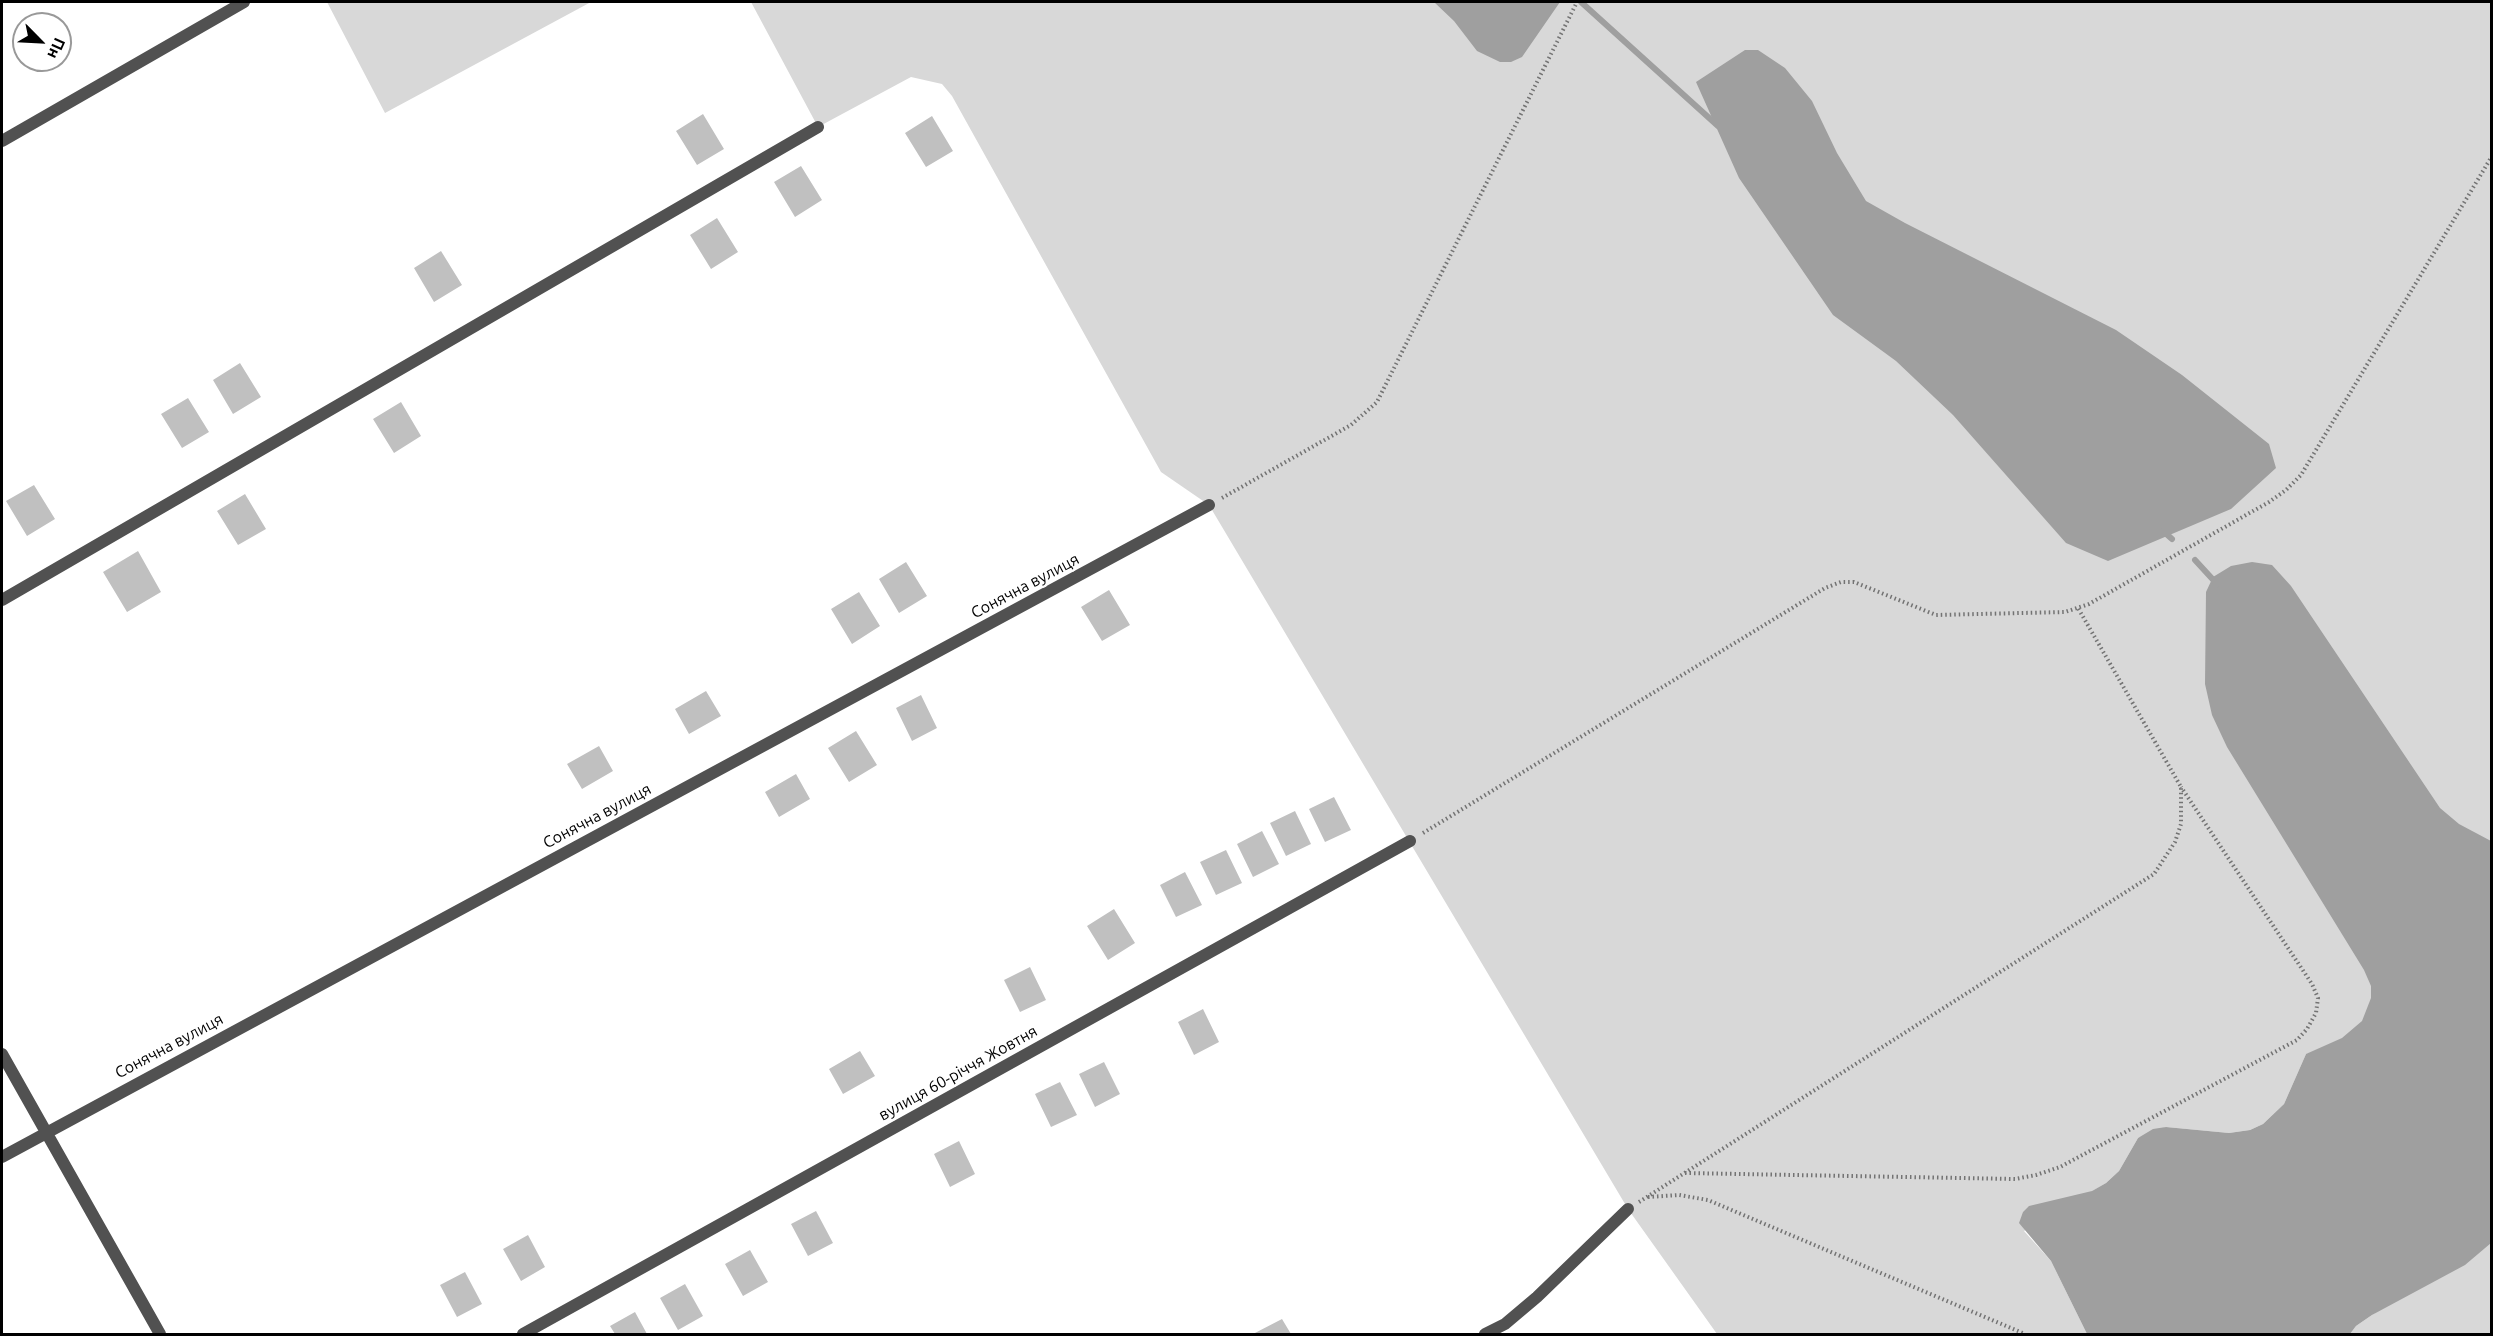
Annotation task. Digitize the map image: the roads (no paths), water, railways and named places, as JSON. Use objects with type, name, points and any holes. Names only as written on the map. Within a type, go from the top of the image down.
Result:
[{"type":"street","points":[[2,141],[244,2]]},
{"type":"street","points":[[2,600],[818,127]]},
{"type":"street","name":"Сонячна вулиця","points":[[2,1157],[1209,505]]},
{"type":"street","name":"вулиця 60-річчя Жовтня","points":[[523,1335],[1410,841]]},
{"type":"street","points":[[2,1054],[160,1335]]},
{"type":"street","points":[[1485,1335],[1505,1324],[1537,1297],[1628,1209]]},
{"type":"waterway","points":[[1581,2],[1718,126]]},
{"type":"waterway","points":[[2163,531],[2172,539]]},
{"type":"waterway","points":[[2195,560],[2217,584]]}]
